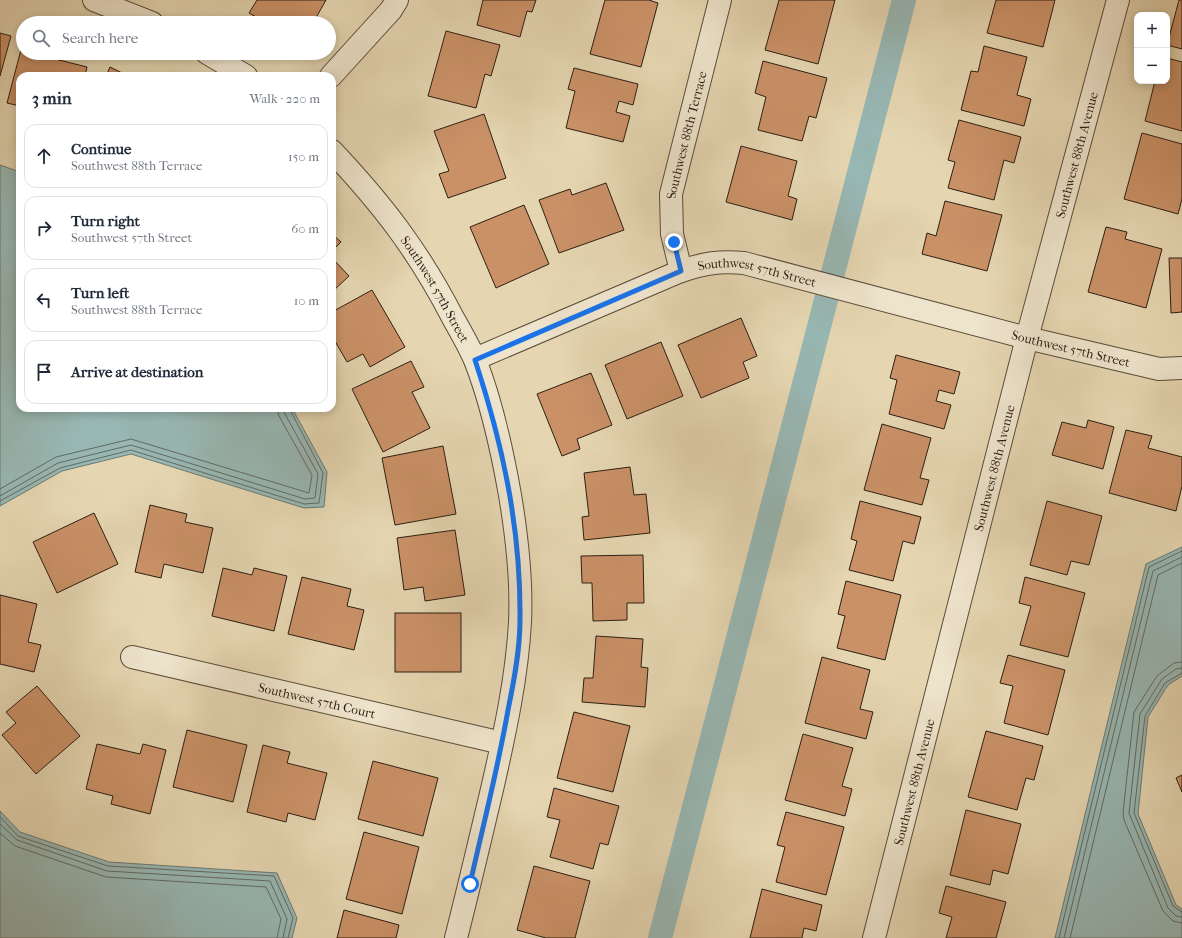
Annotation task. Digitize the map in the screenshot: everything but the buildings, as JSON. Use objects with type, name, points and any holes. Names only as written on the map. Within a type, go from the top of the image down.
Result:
[{"type":"street","points":[[94,0],[134,16]]},
{"type":"street","points":[[335,72],[391,10],[397,0]]},
{"type":"street","name":"Southwest 88th Terrace","points":[[681,271],[672,234],[671,194],[720,0]]},
{"type":"street","name":"Southwest 88th Avenue","points":[[874,938],[1027,338],[1118,0]]},
{"type":"street","points":[[219,60],[239,72]]},
{"type":"street","name":"Southwest 57th Street","points":[[336,155],[360,180],[407,239],[434,281],[475,360],[681,271],[704,263],[722,261],[744,263],[766,268],[899,305],[1027,338],[1159,369],[1182,368]]},
{"type":"street","points":[[456,938],[502,743],[514,679],[520,621],[519,565],[514,521],[505,468],[493,416],[475,360]]},
{"type":"street","name":"Southwest 57th Court","points":[[132,657],[502,743]]},
{"type":"water","points":[[0,165],[16,171],[16,412],[294,412],[327,472],[324,507],[304,508],[131,454],[62,471],[0,506]]},
{"type":"water","points":[[1182,547],[1182,676],[1168,685],[1148,717],[1138,814],[1176,905],[1182,909],[1182,938],[1055,938],[1146,564]]},
{"type":"water","points":[[0,811],[20,832],[109,862],[277,873],[297,918],[292,938],[0,938]]},
{"type":"waterway","points":[[660,938],[904,0]]},
{"type":"route","points":[[470,884],[502,743],[514,679],[520,621],[519,565],[514,521],[505,468],[493,416],[475,360],[681,271],[674,242]]}]
